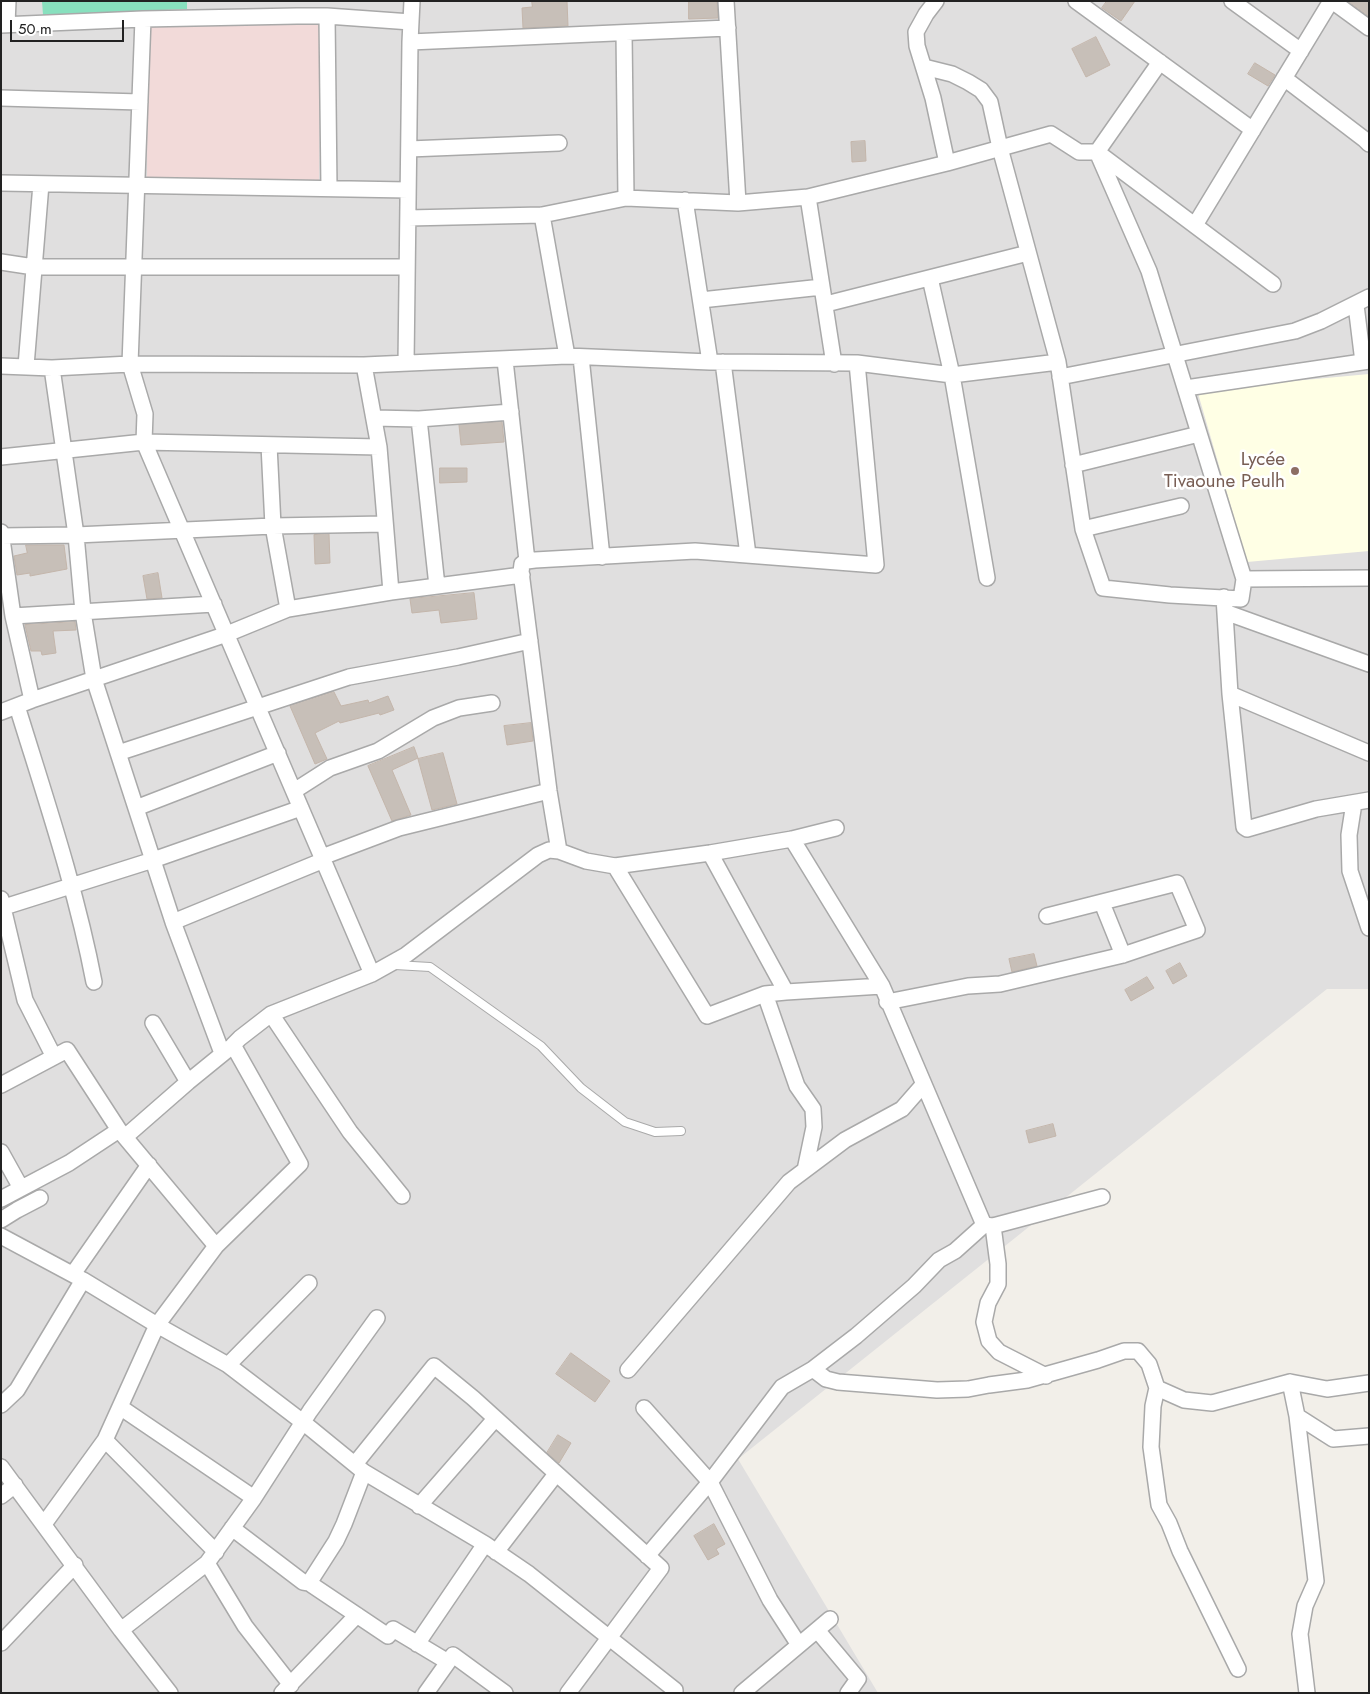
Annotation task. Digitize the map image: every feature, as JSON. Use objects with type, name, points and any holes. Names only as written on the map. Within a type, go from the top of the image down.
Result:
[{"type":"street","points":[[8,1],[4,25],[143,19],[297,8],[327,16],[411,22]]},
{"type":"street","points":[[406,364],[408,148],[412,1]]},
{"type":"street","points":[[726,1],[738,203]]},
{"type":"street","points":[[936,1],[916,32],[917,46],[933,98],[947,163]]},
{"type":"street","points":[[1076,1],[1253,130]]},
{"type":"street","points":[[1232,1],[1301,51]]},
{"type":"street","points":[[1195,225],[1331,1],[1369,28]]},
{"type":"street","points":[[327,16],[329,188]]},
{"type":"street","points":[[143,19],[130,364],[145,414],[144,442],[372,974]]},
{"type":"street","points":[[410,42],[728,28]]},
{"type":"street","points":[[624,33],[626,198]]},
{"type":"street","points":[[1097,152],[1160,62]]},
{"type":"street","points":[[924,67],[952,74],[981,90],[990,102],[1000,148],[1059,369],[1083,529],[1103,588],[1170,595],[1224,604],[1369,664]]},
{"type":"street","points":[[1284,78],[1364,138],[1369,144]]},
{"type":"street","points":[[1,98],[140,102]]},
{"type":"street","points":[[408,218],[542,215],[626,198],[738,203],[808,197],[947,163],[1051,134],[1078,152],[1097,152],[1273,284]]},
{"type":"street","points":[[408,148],[559,143]]},
{"type":"street","points":[[1097,152],[1149,271],[1244,578],[1241,599],[1224,604]]},
{"type":"street","points":[[1,183],[408,190]]},
{"type":"street","points":[[26,366],[41,184]]},
{"type":"street","points":[[808,197],[834,364]]},
{"type":"street","points":[[685,200],[700,300],[717,362],[748,555]]},
{"type":"street","points":[[542,215],[574,357],[602,557]]},
{"type":"street","points":[[826,304],[1028,253]]},
{"type":"street","points":[[1,262],[34,267],[407,267]]},
{"type":"street","points":[[930,278],[952,375],[987,578]]},
{"type":"street","points":[[700,300],[822,287]]},
{"type":"street","points":[[1,366],[52,368],[130,364],[364,365],[574,357],[857,364],[952,375],[1059,369],[1175,354],[1295,331],[1362,301],[1366,361],[1186,388]]},
{"type":"street","points":[[505,360],[530,641],[549,791],[559,851]]},
{"type":"street","points":[[1,712],[227,634],[288,609],[437,586],[524,568],[602,557],[695,551],[876,565],[857,364]]},
{"type":"street","points":[[364,365],[378,447],[391,592]]},
{"type":"street","points":[[44,1524],[105,1440],[157,1325],[216,1246],[300,1164],[228,1049],[173,922],[94,679],[83,612],[76,535],[52,368]]},
{"type":"street","points":[[374,418],[419,419],[511,412]]},
{"type":"street","points":[[419,419],[437,586]]},
{"type":"street","points":[[1073,465],[1200,434]]},
{"type":"street","points":[[1,457],[144,442],[378,447]]},
{"type":"street","points":[[269,445],[273,526],[288,609]]},
{"type":"street","points":[[1083,529],[1181,506]]},
{"type":"street","points":[[32,700],[10,621],[1,535],[76,535],[273,526],[385,524]]},
{"type":"street","points":[[1244,578],[1369,578]]},
{"type":"street","points":[[10,621],[83,612],[214,604]]},
{"type":"street","points":[[1224,604],[1230,694],[1244,827],[1247,829],[1316,809],[1361,801],[1350,835],[1350,871],[1369,928]]},
{"type":"street","points":[[118,753],[348,677],[458,657],[530,641]]},
{"type":"street","points":[[1230,694],[1369,753]]},
{"type":"street","points":[[294,791],[330,768],[378,751],[439,716],[459,708],[492,703]]},
{"type":"street","points":[[17,706],[72,886],[94,982]]},
{"type":"street","points":[[136,808],[278,753]]},
{"type":"street","points":[[173,922],[399,828],[549,791]]},
{"type":"street","points":[[54,1057],[25,1000],[2,904],[72,886],[153,860],[301,808]]},
{"type":"street","points":[[10,1194],[122,1133],[272,1014],[372,974],[406,955],[538,855],[549,850],[559,851],[586,861],[615,866],[792,839],[836,828]]},
{"type":"street","points":[[792,839],[882,986],[887,1002],[924,1085],[989,1226],[998,1264],[998,1284],[988,1302],[984,1322],[989,1341],[998,1352],[1046,1376]]},
{"type":"street","points":[[710,853],[786,992]]},
{"type":"street","points":[[615,866],[707,1016],[765,994],[882,986]]},
{"type":"street","points":[[887,1002],[968,986],[1000,984],[1123,955],[1197,930],[1177,884],[1047,916]]},
{"type":"street","points":[[1102,903],[1123,955]]},
{"type":"street","points":[[765,994],[797,1086],[813,1109],[814,1127],[805,1170]]},
{"type":"street","points":[[272,1014],[350,1132],[402,1196]]},
{"type":"street","points":[[153,1023],[188,1082]]},
{"type":"street","points":[[1,1085],[67,1050],[122,1133],[216,1246]]},
{"type":"street","points":[[628,1370],[790,1182],[845,1140],[902,1109],[924,1085]]},
{"type":"street","points":[[1,1152],[10,1194],[17,1210]]},
{"type":"street","points":[[1,1405],[17,1390],[78,1277],[148,1165]]},
{"type":"street","points":[[647,1556],[710,1482],[782,1387],[813,1369],[887,1310],[940,1260],[989,1226],[1102,1197]]},
{"type":"street","points":[[1,1220],[40,1198]]},
{"type":"street","points":[[1,1236],[78,1277],[228,1365],[359,1468],[491,1548],[529,1574],[675,1690],[675,1693]]},
{"type":"street","points":[[228,1365],[309,1283]]},
{"type":"street","points":[[121,1630],[211,1557],[254,1498],[310,1411],[377,1318]]},
{"type":"street","points":[[813,1369],[826,1378],[838,1382],[937,1390],[968,1390],[1046,1376],[1124,1350],[1138,1351],[1149,1364],[1157,1388],[1153,1406],[1151,1447],[1159,1505],[1169,1522],[1180,1551],[1238,1668]]},
{"type":"street","points":[[309,1583],[336,1541],[344,1524],[359,1468],[434,1366],[473,1398],[661,1568],[568,1693]]},
{"type":"street","points":[[1157,1388],[1184,1400],[1212,1403],[1290,1382],[1327,1389],[1369,1383]]},
{"type":"street","points":[[1290,1382],[1297,1416],[1316,1581],[1305,1606],[1300,1634],[1306,1693]]},
{"type":"street","points":[[120,1407],[254,1498]]},
{"type":"street","points":[[644,1408],[710,1482],[770,1600],[799,1645]]},
{"type":"street","points":[[1297,1416],[1333,1439],[1369,1436]]},
{"type":"street","points":[[420,1506],[495,1419]]},
{"type":"street","points":[[105,1440],[211,1557],[245,1626],[286,1690],[357,1616]]},
{"type":"street","points":[[1,1467],[121,1630],[170,1693]]},
{"type":"street","points":[[417,1644],[491,1548],[556,1474]]},
{"type":"street","points":[[1,1496],[16,1485]]},
{"type":"street","points":[[232,1528],[303,1582],[309,1583],[388,1636],[393,1630],[448,1662]]},
{"type":"street","points":[[1,1643],[74,1565]]},
{"type":"street","points":[[742,1693],[830,1619]]},
{"type":"street","points":[[817,1630],[858,1679],[848,1693]]},
{"type":"street","points":[[426,1693],[453,1655],[505,1693]]},
{"type":"lane","points":[[389,965],[430,967],[542,1046],[581,1088],[626,1122],[655,1132],[681,1131]]},
{"type":"shaded area","points":[[1,1],[1369,1],[1369,989],[1327,989],[738,1459],[878,1693],[1,1693]]},
{"type":"shaded area","points":[[148,25],[320,25],[319,181],[147,180]]},
{"type":"shaded area","name":"Lycée Tivaoune Peulh","points":[[1369,374],[1369,551],[1247,562],[1197,390]]},
{"type":"green space","points":[[42,1],[187,1],[187,9],[43,15]]},
{"type":"building","points":[[532,1],[567,1],[568,26],[523,28],[522,8],[532,7]]},
{"type":"building","points":[[689,1],[717,1],[718,18],[689,19]]},
{"type":"building","points":[[1107,1],[1135,1],[1121,21],[1102,8]]},
{"type":"building","points":[[1348,1],[1369,1],[1369,16]]},
{"type":"building","points":[[1096,37],[1110,65],[1086,77],[1072,49]]},
{"type":"building","points":[[1255,63],[1275,75],[1268,86],[1248,74]]},
{"type":"building","points":[[865,141],[866,161],[852,162],[851,142]]},
{"type":"building","points":[[502,422],[504,442],[461,445],[459,425]]},
{"type":"building","points":[[440,468],[467,468],[467,482],[440,483]]},
{"type":"building","points":[[329,534],[330,563],[315,564],[314,535]]},
{"type":"building","points":[[26,545],[64,545],[67,569],[30,576],[30,573],[17,575],[14,556],[27,553]]},
{"type":"building","points":[[158,573],[162,598],[147,599],[143,576]]},
{"type":"building","points":[[474,593],[477,619],[441,623],[439,610],[412,613],[410,599]]},
{"type":"building","points":[[75,622],[76,630],[53,631],[56,653],[42,655],[41,651],[31,651],[25,625]]},
{"type":"building","points":[[334,692],[341,706],[368,700],[369,703],[388,696],[394,710],[380,715],[379,713],[340,723],[339,721],[315,733],[327,759],[315,764],[290,706]]},
{"type":"building","points":[[531,723],[533,741],[507,745],[504,726]]},
{"type":"building","points":[[414,747],[418,758],[392,770],[411,815],[392,821],[368,766]]},
{"type":"building","points":[[443,753],[457,804],[432,810],[418,759]]},
{"type":"building","points":[[1034,954],[1037,966],[1012,972],[1009,959]]},
{"type":"building","points":[[1180,963],[1187,976],[1173,984],[1166,971]]},
{"type":"building","points":[[1147,977],[1154,988],[1131,1001],[1125,990]]},
{"type":"building","points":[[1053,1124],[1056,1136],[1029,1143],[1026,1131]]},
{"type":"building","points":[[571,1353],[610,1381],[595,1402],[556,1374]]},
{"type":"building","points":[[558,1435],[571,1443],[559,1463],[547,1453]]},
{"type":"building","points":[[714,1524],[725,1544],[716,1549],[719,1554],[708,1560],[694,1536]]},
{"type":"place","name":"Lycée Tivaoune Peulh","points":[[1295,471]]}]
